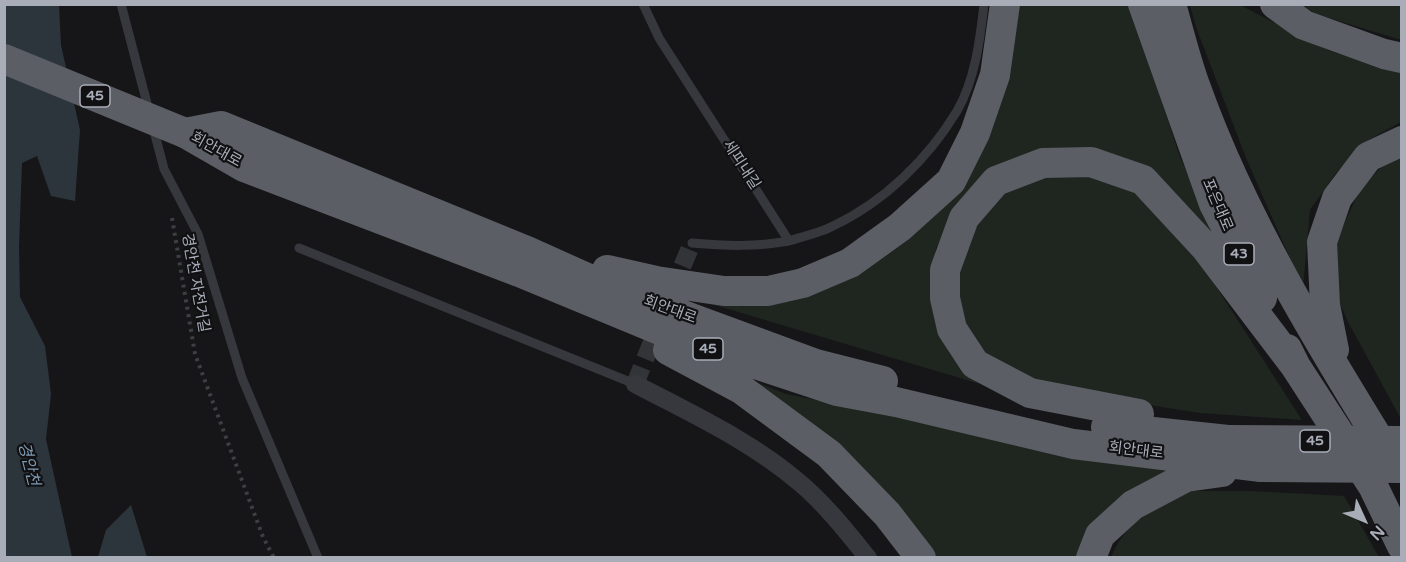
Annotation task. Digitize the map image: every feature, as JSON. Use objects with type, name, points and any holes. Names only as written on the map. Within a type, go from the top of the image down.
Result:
[{"type":"highway","points":[[524,262],[724,291],[768,291],[803,283],[850,263],[900,227],[951,182],[975,133],[995,75],[1005,4]]},
{"type":"highway","name":"포은대로","points":[[1143,4],[1215,204],[1296,367],[1372,486],[1401,546]]},
{"type":"highway","name":"포은대로","points":[[1171,4],[1196,87],[1240,192],[1316,335],[1401,477]]},
{"type":"highway","points":[[1275,4],[1304,25],[1401,58]]},
{"type":"highway","name":"회안대로","points":[[4,59],[185,133],[244,167],[524,262],[607,287],[816,364],[976,404],[1074,423],[1228,440]]},
{"type":"highway","points":[[1339,374],[1325,305],[1322,242],[1337,198],[1368,157],[1401,141]]},
{"type":"highway","points":[[1228,440],[1166,420],[1030,393],[975,364],[952,329],[945,298],[945,270],[964,218],[996,182],[1043,163],[1091,162],[1143,180],[1205,247],[1296,367]]},
{"type":"highway","points":[[524,262],[741,389],[829,454],[887,514],[921,558]]},
{"type":"highway","name":"회안대로","points":[[524,262],[686,341],[837,391],[1073,444],[1261,467]]},
{"type":"highway","name":"45","points":[[1228,440],[1401,441]]},
{"type":"highway","points":[[1091,558],[1100,535],[1133,505],[1186,477],[1261,467],[1401,468]]},
{"type":"street","points":[[635,384],[758,450],[802,484],[868,558]]},
{"type":"lane","points":[[122,4],[164,169],[198,234],[242,378],[318,558]]},
{"type":"lane","name":"세피내길","points":[[643,4],[659,38],[789,241]]},
{"type":"lane","points":[[692,243],[759,246],[789,241],[832,227],[870,204],[903,179],[957,110],[973,71],[984,4]]},
{"type":"lane","points":[[299,248],[635,384]]},
{"type":"path","name":"경안천 자전거길","points":[[171,215],[195,354],[263,537],[274,558]]},
{"type":"shaded area","points":[[1018,5],[1130,5],[1180,157],[1211,224],[1209,232],[1094,151],[965,198],[936,248],[933,297],[941,335],[980,384],[708,303],[766,301],[942,204]]},
{"type":"shaded area","points":[[1190,5],[1240,5],[1330,51],[1401,72],[1401,122],[1367,141],[1336,173],[1310,210],[1303,288],[1246,158],[1196,27]]},
{"type":"shaded area","points":[[1302,5],[1401,5],[1401,40],[1316,14]]},
{"type":"shaded area","points":[[1401,155],[1401,419],[1347,320],[1331,283],[1337,240],[1360,189],[1388,160]]},
{"type":"shaded area","points":[[1091,173],[1137,187],[1179,229],[1302,420],[1200,413],[1073,393],[1014,378],[968,341],[953,274],[986,207],[1011,188],[1043,175]]},
{"type":"shaded area","points":[[715,366],[786,394],[1170,470],[1080,557],[934,557]]},
{"type":"shaded area","points":[[1188,491],[1251,491],[1344,496],[1379,557],[1111,558],[1116,546],[1132,525],[1153,509]]},
{"type":"water","name":"경안천","points":[[4,5],[59,5],[61,45],[80,130],[75,201],[51,196],[37,156],[22,163],[19,247],[20,297],[45,346],[51,394],[46,439],[72,557],[5,557]]},
{"type":"water","points":[[131,505],[147,557],[98,557],[106,530]]},
{"type":"tunnel","points":[[672,291],[692,243]]},
{"type":"tunnel","points":[[635,384],[660,322]]}]
